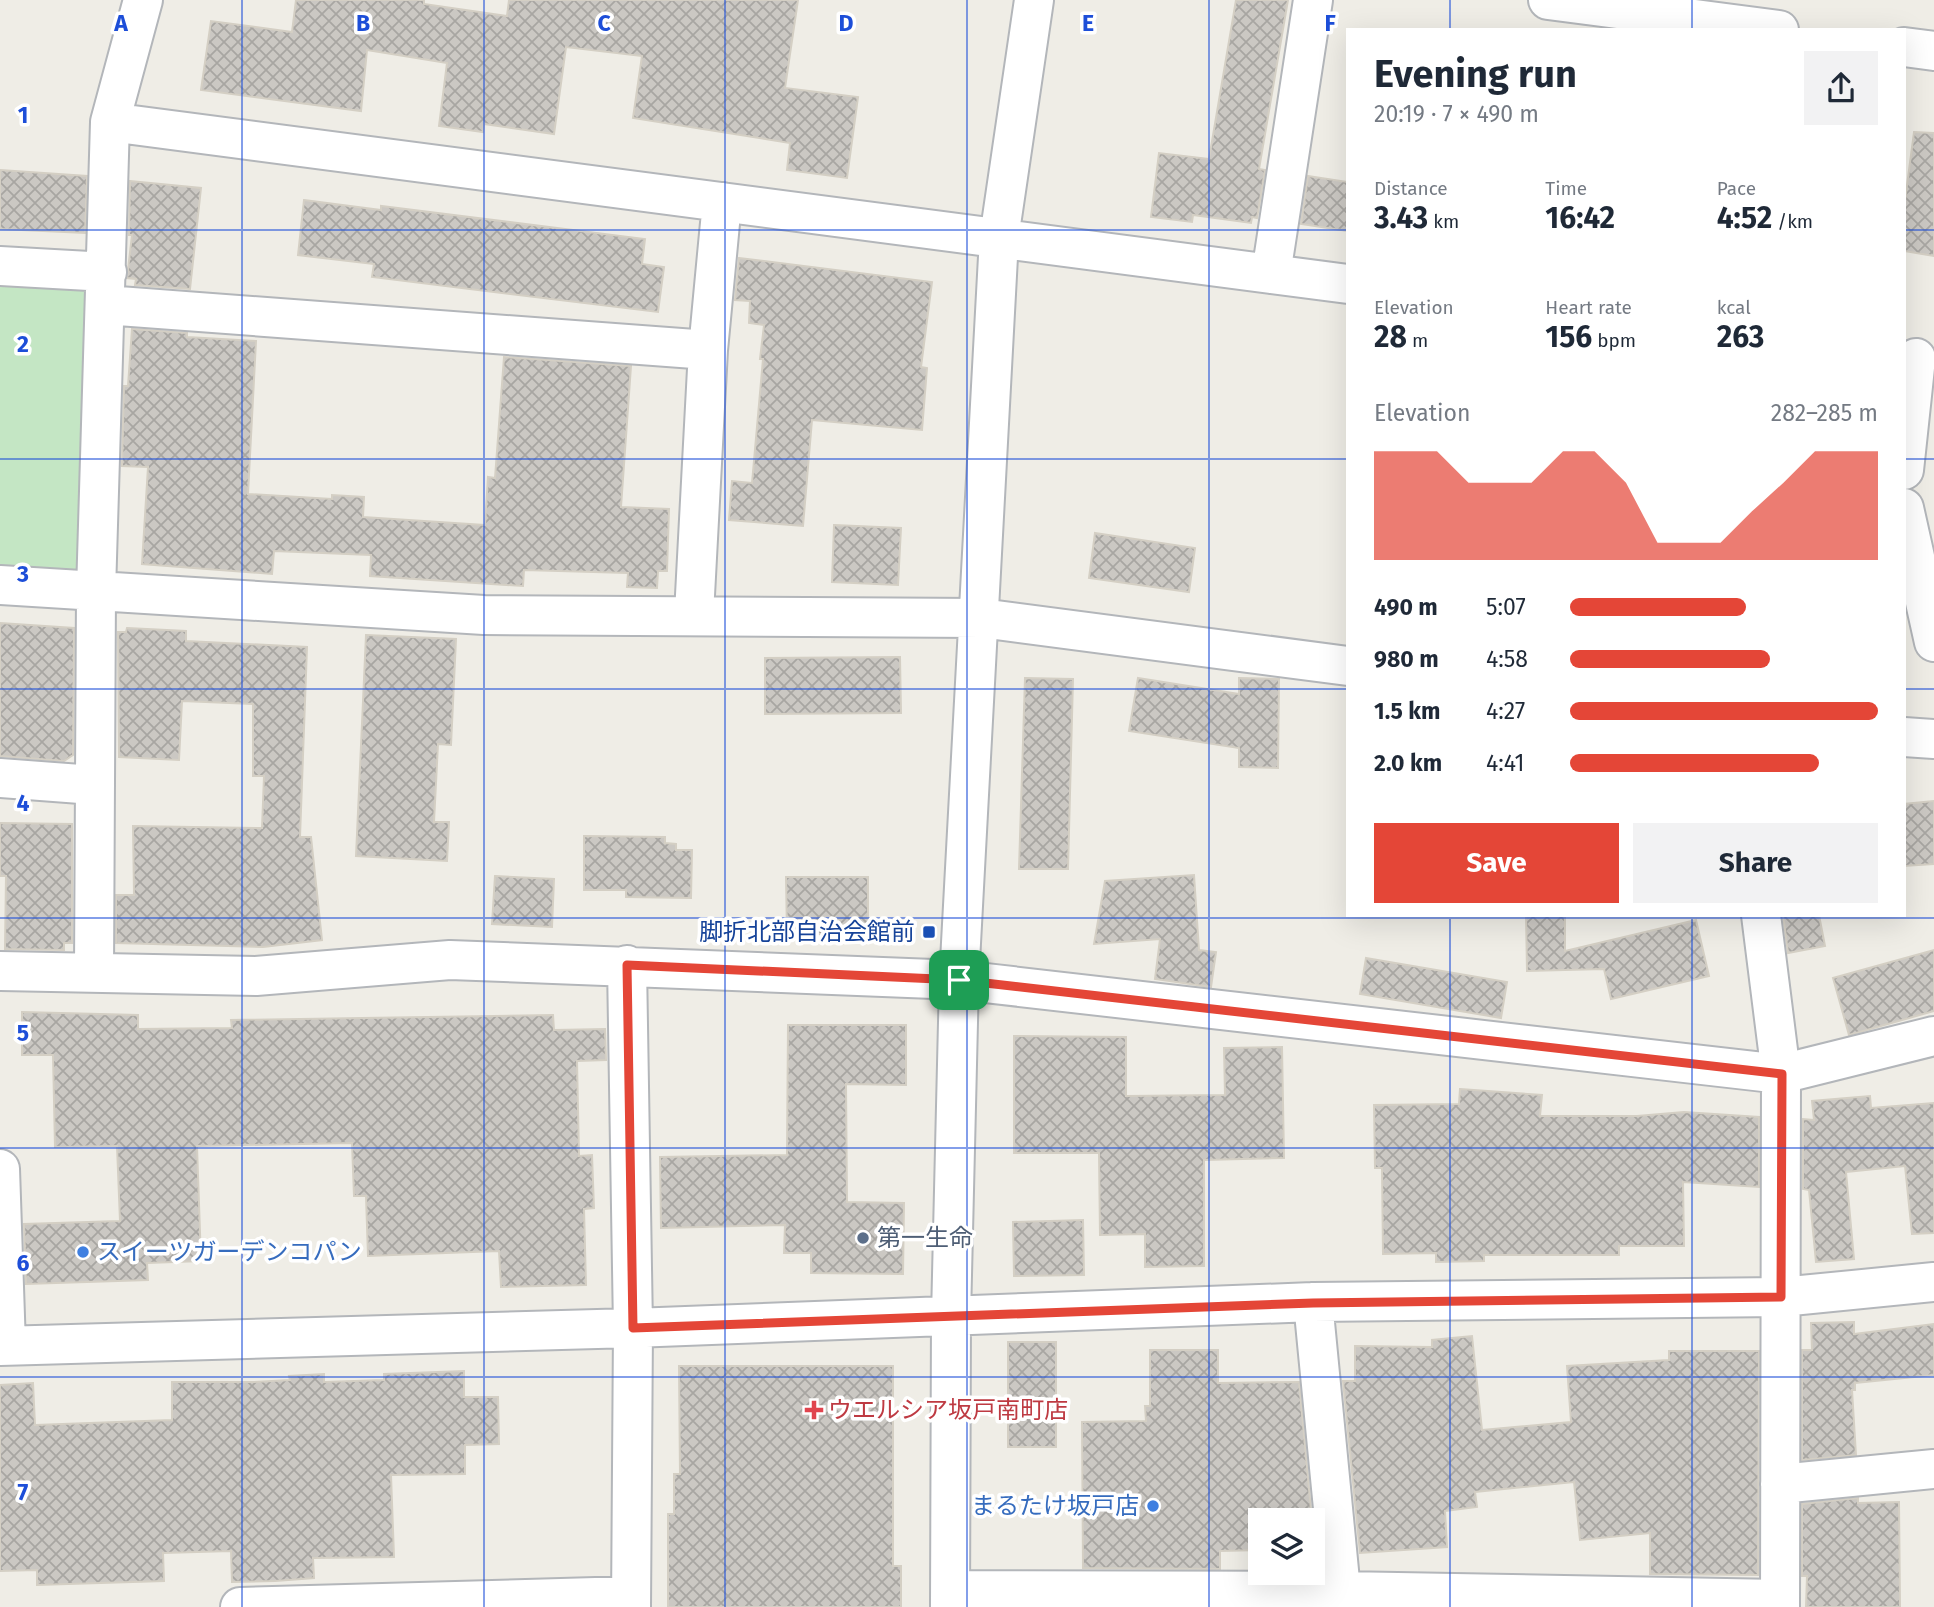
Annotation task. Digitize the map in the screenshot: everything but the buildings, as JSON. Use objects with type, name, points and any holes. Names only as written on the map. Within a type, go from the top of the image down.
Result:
[{"type":"street","points":[[94,971],[96,592],[110,122],[143,0]]},
{"type":"street","points":[[1034,0],[999,238],[981,618],[959,980],[951,1317],[950,1599],[1241,1599],[1341,1591],[1780,1603],[1782,1074],[1761,917]]},
{"type":"street","points":[[1271,274],[1313,0]]},
{"type":"street","points":[[1548,0],[1699,9],[1771,28]]},
{"type":"street","points":[[1906,47],[1934,51]]},
{"type":"street","points":[[110,122],[1346,284]]},
{"type":"street","points":[[694,614],[708,350],[722,202]]},
{"type":"street","points":[[0,266],[106,288],[708,350]]},
{"type":"street","points":[[1906,454],[1918,358]]},
{"type":"street","points":[[1906,517],[1934,642]]},
{"type":"street","points":[[0,585],[484,615],[694,614],[981,618],[1346,666]]},
{"type":"street","points":[[1906,737],[1934,739]]},
{"type":"street","points":[[0,778],[94,785]]},
{"type":"street","points":[[0,971],[256,976],[450,960],[959,980],[1782,1074],[1934,1036]]},
{"type":"street","points":[[240,1607],[631,1602],[633,1328],[627,965]]},
{"type":"street","points":[[0,1169],[3,1346],[633,1328],[1313,1303],[1781,1297],[1934,1282]]},
{"type":"street","points":[[1313,1303],[1341,1591]]},
{"type":"street","points":[[1780,1484],[1934,1469]]},
{"type":"green space","points":[[0,282],[89,286],[78,573],[0,568]]},
{"type":"place","name":"脚折北部自治会館前","points":[[929,932]]},
{"type":"place","name":"第一生命","points":[[863,1238]]},
{"type":"place","name":"スイーツガーデンコパン","points":[[83,1252]]},
{"type":"place","name":"ウエルシア坂戸南町店","points":[[814,1410]]},
{"type":"place","name":"まるたけ坂戸店","points":[[1153,1506]]},
{"type":"route","points":[[627,965],[959,980],[1782,1074],[1781,1297],[1313,1303],[633,1328],[627,965]]}]
